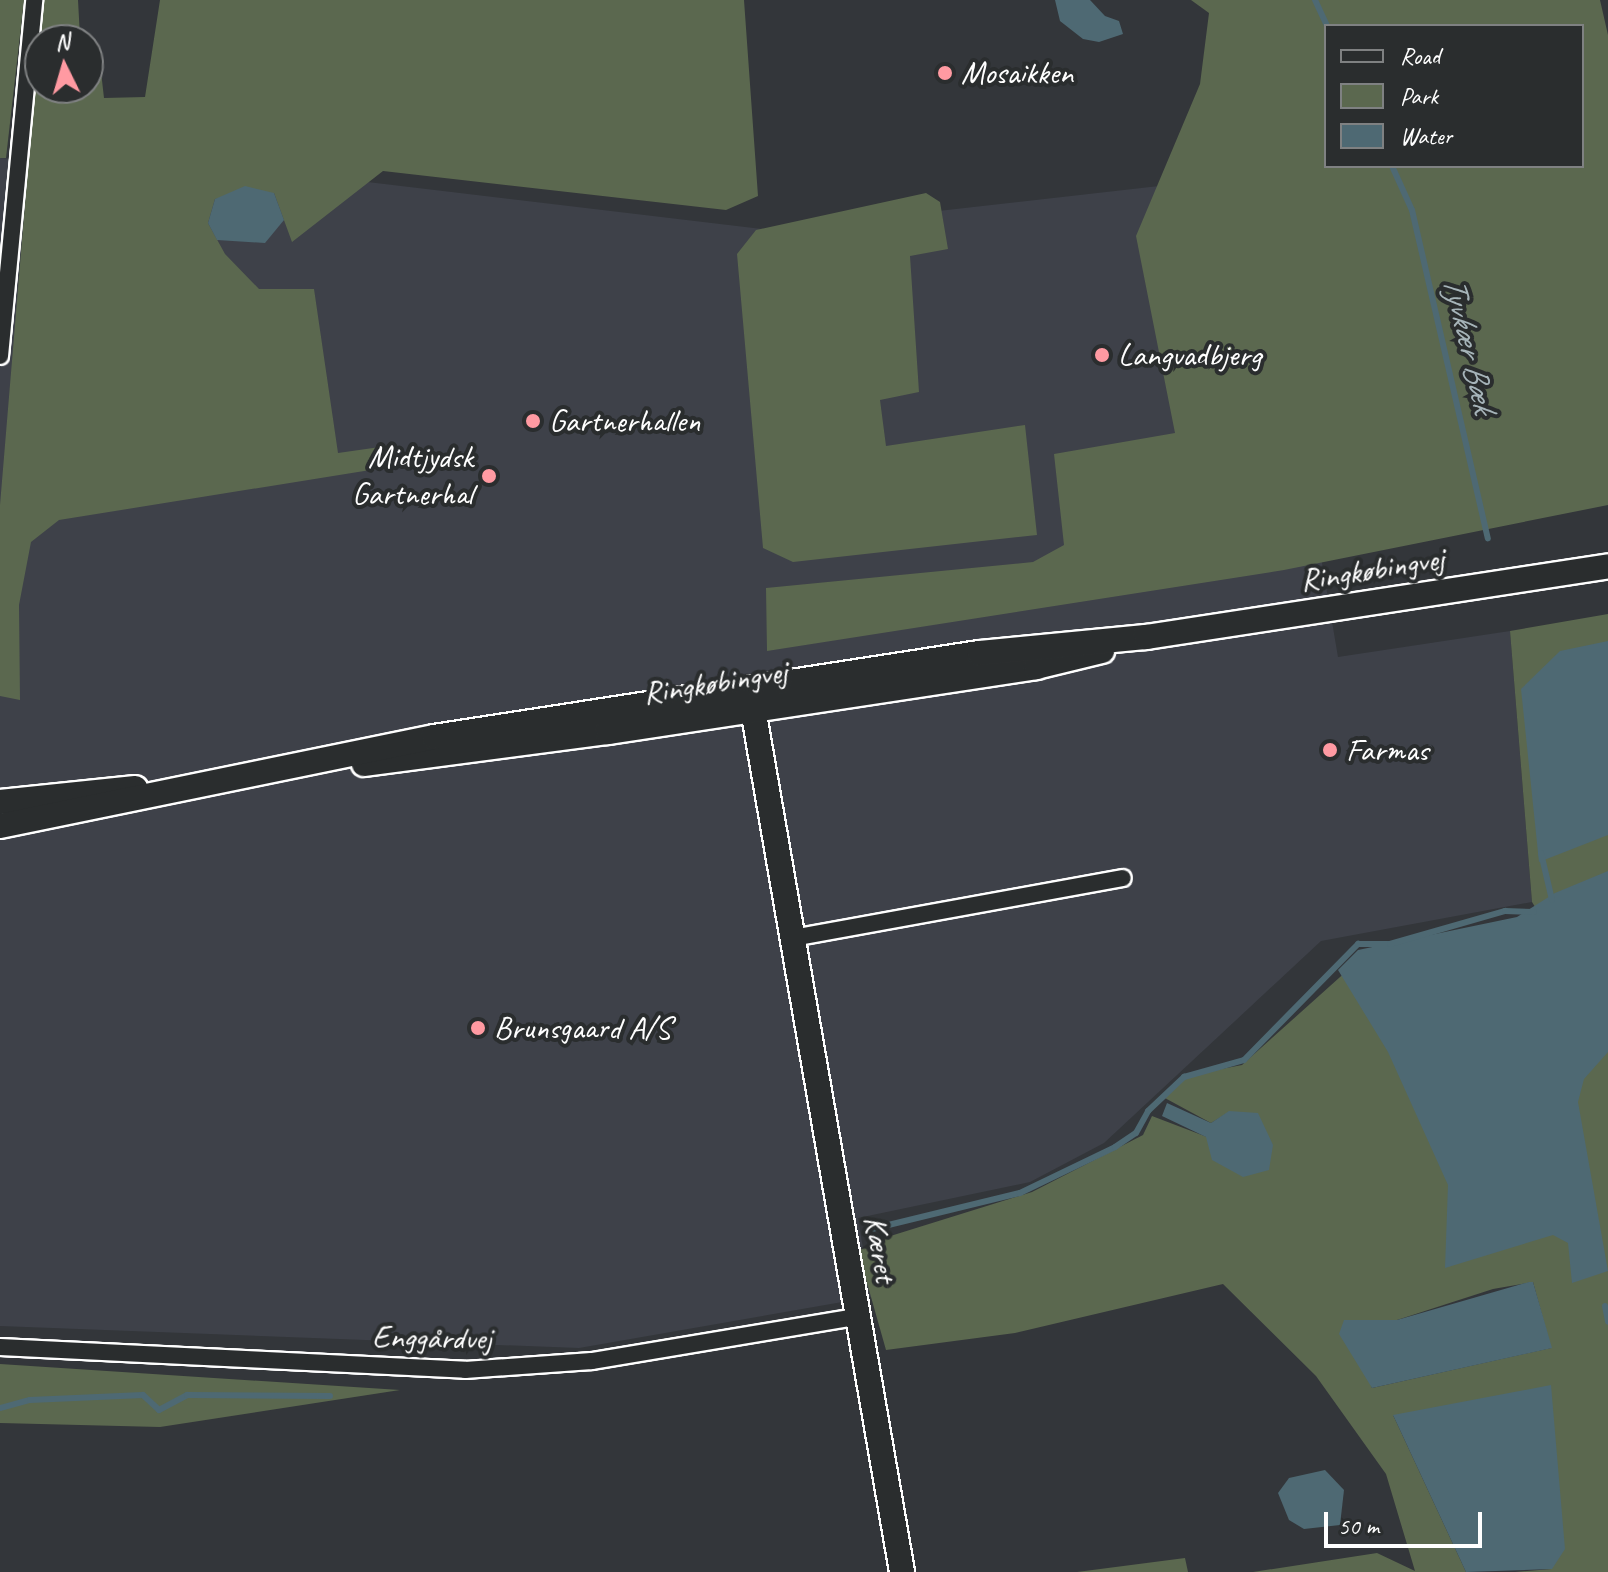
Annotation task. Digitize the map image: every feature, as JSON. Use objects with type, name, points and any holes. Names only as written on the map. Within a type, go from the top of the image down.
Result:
[{"type":"street","points":[[0,356],[34,0]]},
{"type":"street","name":"Ringkøbingvej","points":[[0,802],[217,781],[290,770],[512,725],[995,651],[1146,637],[1608,566]]},
{"type":"street","name":"Ringkøbingvej","points":[[290,770],[411,761],[1036,667],[1146,637]]},
{"type":"street","name":"Kæret","points":[[753,709],[902,1572]]},
{"type":"street","name":"Ringkøbingvej","points":[[0,826],[217,781]]},
{"type":"street","points":[[793,938],[1123,878]]},
{"type":"street","name":"Enggårdvej","points":[[0,1347],[465,1370],[592,1361],[860,1316]]},
{"type":"shaded area","points":[[0,158],[334,178],[770,230],[1256,175],[1338,657],[1510,631],[1532,902],[1321,941],[1104,1143],[1030,1182],[858,1218],[871,1297],[579,1348],[0,1326]]},
{"type":"green space","points":[[0,0],[24,0],[6,158],[0,158]]},
{"type":"green space","points":[[42,0],[78,0],[79,24],[40,24]]},
{"type":"green space","points":[[160,0],[744,0],[758,196],[726,210],[383,171],[292,242],[274,193],[215,199],[208,223],[225,254],[259,289],[314,289],[338,453],[387,446],[389,467],[59,520],[31,542],[19,605],[20,700],[0,696],[0,505],[33,104],[104,104],[104,98],[145,97]]},
{"type":"green space","points":[[1191,0],[1600,0],[1608,35],[1608,505],[1284,570],[767,651],[766,588],[1033,562],[1064,545],[1054,454],[1175,433],[1136,236],[1200,84],[1209,13]]},
{"type":"green space","points":[[926,193],[940,202],[948,249],[910,256],[919,392],[880,400],[886,446],[1025,425],[1037,535],[793,562],[763,548],[737,254],[756,230]]},
{"type":"green space","points":[[1608,614],[1608,1572],[1515,1572],[1551,1569],[1393,1415],[1466,1572],[1253,1572],[1377,1553],[1415,1571],[1386,1474],[1316,1376],[1223,1284],[1015,1333],[886,1350],[858,1251],[884,1238],[1032,1192],[1143,1135],[1152,1116],[1207,1137],[1229,1112],[1211,1123],[1163,1097],[1190,1075],[1242,1065],[1359,960],[1543,920],[1532,902],[1510,631]],"holes":[[[1533,1282],[1551,1348],[1372,1388],[1344,1320],[1397,1320],[1493,1289]]]},
{"type":"green space","points":[[0,1364],[400,1390],[160,1427],[0,1423]]},
{"type":"green space","points":[[1185,1558],[1188,1572],[1077,1572]]},
{"type":"water","points":[[1055,0],[1090,0],[1105,16],[1119,21],[1123,34],[1099,42],[1083,39],[1060,21]]},
{"type":"water","points":[[245,186],[274,193],[284,220],[265,243],[217,240],[208,223],[215,199]]},
{"type":"water","points":[[1608,641],[1608,835],[1539,862],[1521,689],[1560,651]]},
{"type":"water","points":[[1608,871],[1608,1052],[1584,1079],[1578,1102],[1608,1271],[1572,1283],[1568,1243],[1553,1235],[1445,1268],[1448,1185],[1388,1052],[1338,970],[1358,950],[1517,917],[1555,893]]},
{"type":"water","points":[[1167,1103],[1211,1123],[1229,1111],[1258,1113],[1273,1145],[1269,1170],[1243,1177],[1212,1160],[1206,1137],[1162,1116]]},
{"type":"water","points":[[1533,1282],[1552,1348],[1372,1388],[1339,1334],[1344,1320],[1397,1320]]},
{"type":"water","points":[[1551,1385],[1565,1549],[1552,1569],[1466,1572],[1393,1415]]},
{"type":"water","points":[[1325,1470],[1344,1490],[1340,1525],[1304,1529],[1289,1520],[1278,1493],[1289,1478]]},
{"type":"waterway","name":"Tyvkær Bæk","points":[[1315,0],[1326,24]]},
{"type":"waterway","name":"Tyvkær Bæk","points":[[1393,168],[1412,210],[1488,538]]},
{"type":"waterway","name":"Tyvkær Bæk","points":[[1541,853],[1552,900]]},
{"type":"waterway","points":[[872,1229],[1020,1193],[1115,1147],[1136,1133],[1148,1111],[1184,1077],[1244,1060],[1358,944],[1390,944],[1505,911],[1534,912]]},
{"type":"waterway","name":"Tyvkær Bæk","points":[[1605,1306],[1608,1322]]},
{"type":"waterway","points":[[0,1408],[30,1400],[143,1395],[159,1410],[187,1395],[330,1396]]},
{"type":"place","name":"Mosaikken","points":[[945,73]]},
{"type":"place","name":"Langvadbjerg","points":[[1102,355]]},
{"type":"place","name":"Gartnerhallen","points":[[533,421]]},
{"type":"place","name":"Midtjydsk Gartnerhal","points":[[489,476]]},
{"type":"place","name":"Farmas","points":[[1330,750]]},
{"type":"place","name":"Brunsgaard A/S","points":[[478,1028]]}]
